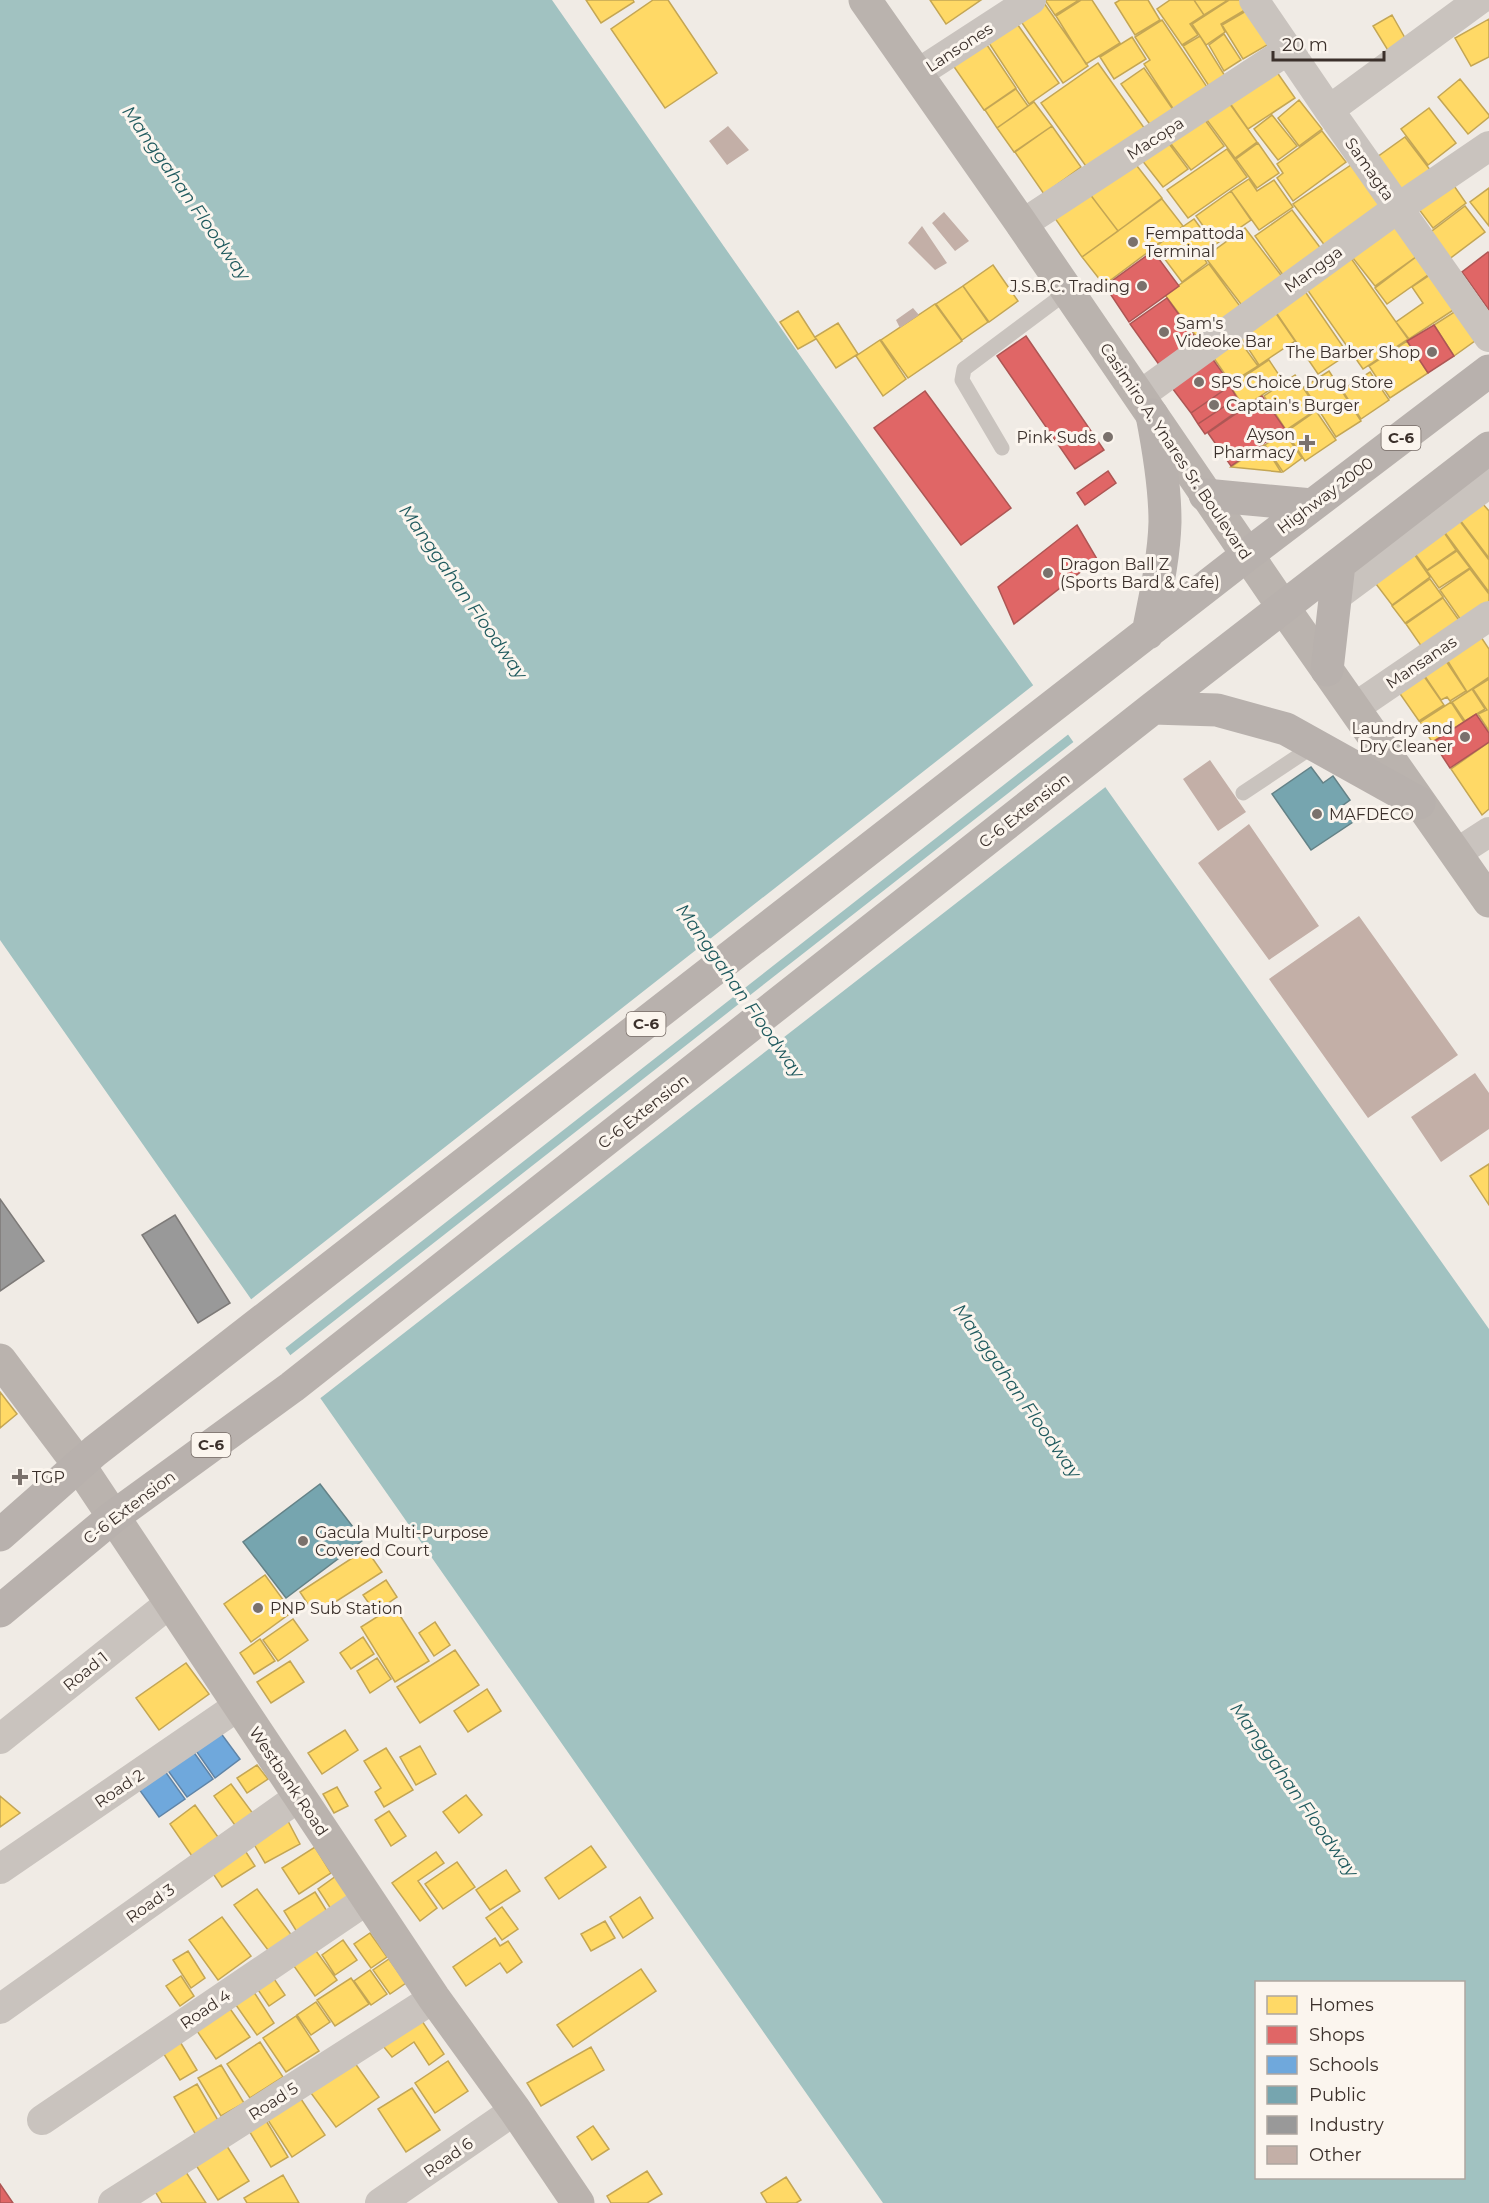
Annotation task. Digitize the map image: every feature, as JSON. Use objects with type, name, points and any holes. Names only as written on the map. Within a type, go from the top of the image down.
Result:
[{"type":"main road","name":"Casimiro A. Ynares Sr. Boulevard","points":[[865,0],[1022,225],[1205,495],[1489,901]]},
{"type":"main road","name":"Highway 2000","points":[[1247,555],[1489,370]]},
{"type":"main road","points":[[1141,638],[1159,578],[1165,524],[1162,469],[1146,406]]},
{"type":"main road","name":"C-6","points":[[1283,607],[1489,448]]},
{"type":"main road","points":[[1205,495],[1312,505]]},
{"type":"main road","name":"C-6","points":[[0,1534],[79,1465],[1247,555]]},
{"type":"main road","points":[[1327,670],[1339,564]]},
{"type":"main road","name":"C-6 Extension","points":[[0,1611],[113,1517],[292,1387],[1283,607]]},
{"type":"main road","points":[[1143,717],[1217,710],[1286,729],[1419,803]]},
{"type":"main road","name":"Westbank Road","points":[[0,1360],[79,1465],[434,1998],[515,2110],[578,2203]]},
{"type":"street","name":"Lansones","points":[[917,74],[1030,0]]},
{"type":"street","points":[[1329,110],[1479,0]]},
{"type":"street","name":"Samagta","points":[[1262,3],[1288,50],[1489,337]]},
{"type":"street","name":"Macopa","points":[[1022,225],[1288,50]]},
{"type":"street","name":"Mangga","points":[[1146,406],[1398,208],[1489,146]]},
{"type":"street","points":[[1335,597],[1489,483]]},
{"type":"street","name":"Mansanas","points":[[1354,708],[1489,616]]},
{"type":"street","points":[[1455,854],[1489,832]]},
{"type":"street","name":"Road 1","points":[[0,1739],[170,1603]]},
{"type":"street","name":"Road 2","points":[[0,1869],[238,1706]]},
{"type":"street","name":"Road 3","points":[[0,2009],[300,1796]]},
{"type":"street","name":"Road 4","points":[[42,2120],[368,1899]]},
{"type":"street","name":"Road 5","points":[[113,2203],[434,1998]]},
{"type":"street","name":"Road 6","points":[[380,2203],[515,2110]]},
{"type":"lane","points":[[1002,448],[962,380],[964,369],[1067,292]]},
{"type":"lane","points":[[1243,793],[1315,745]]},
{"type":"water","name":"Manggahan Floodway","points":[[0,0],[552,0],[822,387],[1489,1329],[1489,2203],[883,2203],[0,940]]},
{"type":"pier","points":[[1036,683],[1070,733],[283,1350],[249,1301]]},
{"type":"pier","points":[[1076,740],[1108,785],[318,1400],[288,1357]]},
{"type":"building: Homes","points":[[586,0],[633,0],[634,2],[601,23]]},
{"type":"building: Homes","points":[[653,0],[668,0],[717,73],[665,108],[611,29]]},
{"type":"building: Homes","points":[[930,0],[981,0],[946,24]]},
{"type":"building: Homes","points":[[1045,0],[1079,0],[1055,15]]},
{"type":"building: Homes","points":[[1081,0],[1092,0],[1120,43],[1086,64],[1056,16]]},
{"type":"building: Homes","points":[[1120,0],[1148,0],[1160,20],[1135,35],[1115,3]]},
{"type":"building: Homes","points":[[1170,0],[1194,0],[1204,15],[1190,24],[1198,35],[1182,45],[1157,9]]},
{"type":"building: Homes","points":[[1194,0],[1228,0],[1204,15]]},
{"type":"building: Homes","points":[[1229,0],[1245,0],[1250,7],[1221,24],[1225,32],[1206,45],[1192,24]]},
{"type":"building: Homes","points":[[1044,3],[1088,66],[1063,83],[1020,20]]},
{"type":"building: Homes","points":[[1253,7],[1274,41],[1243,59],[1222,25]]},
{"type":"building: Homes","points":[[1392,15],[1409,45],[1392,57],[1373,26]]},
{"type":"building: Homes","points":[[1489,19],[1489,57],[1471,66],[1455,38]]},
{"type":"building: Homes","points":[[1162,20],[1207,87],[1174,110],[1144,64],[1150,60],[1135,37]]},
{"type":"building: Homes","points":[[1015,21],[1059,83],[1029,104],[987,40]]},
{"type":"building: Homes","points":[[1224,34],[1241,60],[1224,71],[1209,45]]},
{"type":"building: Homes","points":[[1200,36],[1225,76],[1209,86],[1183,46]]},
{"type":"building: Homes","points":[[1132,37],[1146,59],[1114,79],[1100,57]]},
{"type":"building: Homes","points":[[983,39],[1016,88],[984,110],[950,61]]},
{"type":"building: Homes","points":[[1098,63],[1145,129],[1088,169],[1041,103]]},
{"type":"building: Homes","points":[[1144,68],[1174,111],[1151,126],[1121,84]]},
{"type":"building: Homes","points":[[1274,68],[1295,98],[1248,129],[1227,99]]},
{"type":"building: Homes","points":[[1460,79],[1489,115],[1468,134],[1438,97]]},
{"type":"building: Homes","points":[[1016,89],[1028,106],[997,128],[985,110]]},
{"type":"building: Homes","points":[[1227,100],[1257,142],[1235,158],[1204,116]]},
{"type":"building: Homes","points":[[1299,100],[1322,129],[1299,146],[1278,118]]},
{"type":"building: Homes","points":[[1034,102],[1052,126],[1014,152],[997,128]]},
{"type":"building: Homes","points":[[1429,108],[1456,143],[1428,165],[1401,129]]},
{"type":"building: Homes","points":[[1272,115],[1297,146],[1278,160],[1254,129]]},
{"type":"building: Homes","points":[[1202,116],[1224,146],[1191,170],[1168,140]]},
{"type":"building: Homes","points":[[1052,126],[1081,167],[1044,194],[1015,152]]},
{"type":"building: Homes","points":[[1322,131],[1346,162],[1293,201],[1277,178],[1283,173],[1277,164]]},
{"type":"building: Homes","points":[[1405,137],[1431,171],[1401,194],[1373,160]]},
{"type":"building: Homes","points":[[1167,141],[1188,169],[1163,187],[1141,159]]},
{"type":"building: Homes","points":[[1258,143],[1279,173],[1257,188],[1236,159]]},
{"type":"building: Homes","points":[[1227,149],[1247,177],[1188,218],[1167,190]]},
{"type":"building: Homes","points":[[1130,157],[1162,198],[1118,231],[1086,189]]},
{"type":"building: Homes","points":[[1351,165],[1384,209],[1329,251],[1293,204]]},
{"type":"building: Homes","points":[[1249,179],[1257,191],[1274,180],[1293,207],[1259,230],[1231,191]]},
{"type":"building: Homes","points":[[1450,180],[1466,203],[1433,228],[1415,204]]},
{"type":"building: Homes","points":[[1489,188],[1489,226],[1470,202]]},
{"type":"building: Homes","points":[[1086,189],[1118,231],[1082,257],[1052,214]]},
{"type":"building: Homes","points":[[1231,191],[1251,220],[1216,244],[1196,216]]},
{"type":"building: Homes","name":"Fempattoda Terminal","points":[[1162,199],[1183,226],[1104,285],[1082,257]]},
{"type":"building: Homes","points":[[1465,206],[1485,232],[1448,260],[1428,234]]},
{"type":"building: Homes","points":[[1292,210],[1325,254],[1288,282],[1255,236]]},
{"type":"building: Homes","points":[[1194,219],[1214,246],[1202,255],[1207,263],[1182,282],[1155,246]]},
{"type":"building: Homes","points":[[1394,220],[1420,254],[1375,286],[1349,253]]},
{"type":"building: Homes","points":[[1245,228],[1287,283],[1247,312],[1205,257]]},
{"type":"building: Homes","points":[[1348,254],[1408,339],[1363,369],[1304,285]]},
{"type":"building: Homes","points":[[1420,254],[1432,272],[1387,304],[1375,288]]},
{"type":"building: Homes","points":[[1209,264],[1242,309],[1199,340],[1165,295]]},
{"type":"building: Homes","points":[[993,265],[1018,301],[989,322],[963,286]]},
{"type":"building: Homes","points":[[1433,273],[1458,307],[1409,339],[1396,322],[1423,303],[1412,287]]},
{"type":"building: Homes","points":[[963,286],[988,322],[962,340],[936,304]]},
{"type":"building: Homes","points":[[1302,287],[1348,354],[1318,374],[1273,308]]},
{"type":"building: Homes","points":[[935,304],[962,341],[908,378],[881,340]]},
{"type":"building: Homes","points":[[1459,309],[1479,338],[1454,356],[1434,325]]},
{"type":"building: Homes","points":[[798,311],[816,339],[798,349],[780,322]]},
{"type":"building: Homes","points":[[1275,312],[1295,341],[1259,365],[1240,336]]},
{"type":"building: Homes","points":[[838,323],[858,354],[836,368],[815,337]]},
{"type":"building: Homes","points":[[1234,333],[1258,366],[1231,383],[1209,351]]},
{"type":"building: Homes","points":[[880,340],[906,379],[883,396],[856,356]]},
{"type":"building: Homes","points":[[1407,341],[1428,373],[1390,398],[1369,366]]},
{"type":"building: Homes","points":[[1269,360],[1283,381],[1244,407],[1230,386]]},
{"type":"building: Homes","points":[[1329,371],[1361,421],[1336,437],[1304,387]]},
{"type":"building: Homes","points":[[1370,372],[1389,400],[1361,419],[1342,390]]},
{"type":"building: Homes","points":[[1295,375],[1317,409],[1286,430],[1264,396]]},
{"type":"building: Homes","points":[[1316,411],[1336,440],[1305,461],[1286,432]]},
{"type":"building: Homes","points":[[1284,432],[1302,458],[1283,472],[1265,445]]},
{"type":"building: Homes","points":[[1264,445],[1281,472],[1231,467]]},
{"type":"building: Homes","points":[[1482,503],[1489,511],[1489,558],[1460,520]]},
{"type":"building: Homes","points":[[1459,520],[1489,560],[1489,592],[1443,530]]},
{"type":"building: Homes","points":[[1443,531],[1456,550],[1427,570],[1413,551]]},
{"type":"building: Homes","points":[[1457,551],[1470,568],[1439,588],[1427,571]]},
{"type":"building: Homes","points":[[1414,554],[1430,577],[1392,605],[1373,580]]},
{"type":"building: Homes","points":[[1470,569],[1489,594],[1489,605],[1463,623],[1440,590]]},
{"type":"building: Homes","points":[[1430,579],[1443,597],[1405,623],[1392,606]]},
{"type":"building: Homes","points":[[1443,598],[1461,623],[1424,650],[1406,624]]},
{"type":"building: Homes","points":[[1479,634],[1489,649],[1489,677],[1467,692],[1444,655]]},
{"type":"building: Homes","points":[[1444,658],[1466,691],[1450,701],[1447,697],[1441,700],[1422,672]]},
{"type":"building: Homes","points":[[1421,672],[1444,705],[1419,721],[1396,688]]},
{"type":"building: Homes","points":[[1489,679],[1489,731],[1478,714],[1487,710],[1473,689]]},
{"type":"building: Homes","points":[[1472,689],[1485,709],[1465,721],[1452,702]]},
{"type":"building: Homes","points":[[1451,702],[1464,722],[1432,742],[1420,722]]},
{"type":"building: Homes","points":[[1489,742],[1489,809],[1482,815],[1451,769]]},
{"type":"building: Homes","points":[[1489,1164],[1489,1205],[1470,1176]]},
{"type":"building: Homes","points":[[0,1392],[17,1414],[0,1428]]},
{"type":"building: Homes","points":[[366,1549],[382,1572],[315,1615],[300,1592]]},
{"type":"building: Homes","name":"PNP Sub Station","points":[[265,1575],[292,1612],[251,1642],[224,1604]]},
{"type":"building: Homes","points":[[386,1580],[397,1597],[375,1612],[363,1595]]},
{"type":"building: Homes","points":[[394,1606],[429,1661],[395,1682],[361,1627]]},
{"type":"building: Homes","points":[[293,1619],[308,1640],[278,1661],[263,1640]]},
{"type":"building: Homes","points":[[435,1622],[450,1645],[434,1656],[419,1633]]},
{"type":"building: Homes","points":[[363,1637],[374,1654],[351,1669],[340,1653]]},
{"type":"building: Homes","points":[[260,1639],[275,1661],[254,1674],[240,1653]]},
{"type":"building: Homes","points":[[455,1650],[479,1685],[420,1723],[397,1687]]},
{"type":"building: Homes","points":[[377,1658],[391,1679],[370,1693],[357,1671]]},
{"type":"building: Homes","points":[[290,1661],[304,1682],[271,1703],[257,1682]]},
{"type":"building: Homes","points":[[186,1663],[209,1694],[159,1730],[136,1698]]},
{"type":"building: Homes","points":[[487,1689],[501,1711],[468,1732],[454,1711]]},
{"type":"building: Homes","points":[[345,1730],[358,1750],[322,1774],[308,1753]]},
{"type":"building: Homes","points":[[420,1746],[436,1774],[416,1785],[400,1757]]},
{"type":"building: Homes","points":[[386,1748],[413,1790],[384,1807],[375,1792],[381,1788],[364,1761]]},
{"type":"building: Homes","points":[[257,1765],[268,1779],[247,1793],[237,1778]]},
{"type":"building: Homes","points":[[231,1784],[254,1815],[237,1828],[214,1796]]},
{"type":"building: Homes","points":[[337,1787],[348,1806],[334,1813],[323,1794]]},
{"type":"building: Homes","points":[[466,1795],[482,1815],[459,1833],[443,1812]]},
{"type":"building: Homes","points":[[0,1796],[20,1813],[0,1827]]},
{"type":"building: Homes","points":[[195,1805],[218,1837],[192,1856],[170,1824]]},
{"type":"building: Homes","points":[[389,1811],[406,1836],[391,1846],[375,1820]]},
{"type":"building: Homes","points":[[288,1821],[300,1844],[265,1863],[252,1841]]},
{"type":"building: Homes","points":[[591,1846],[606,1867],[559,1899],[545,1878]]},
{"type":"building: Homes","points":[[315,1847],[331,1873],[299,1894],[282,1868]]},
{"type":"building: Homes","points":[[244,1849],[255,1866],[222,1887],[210,1869]]},
{"type":"building: Homes","points":[[436,1852],[444,1863],[418,1881],[437,1908],[420,1921],[392,1883]]},
{"type":"building: Homes","points":[[457,1862],[475,1887],[443,1909],[425,1884]]},
{"type":"building: Homes","points":[[506,1870],[520,1891],[490,1910],[476,1890]]},
{"type":"building: Homes","points":[[336,1876],[351,1896],[331,1909],[318,1889]]},
{"type":"building: Homes","points":[[257,1889],[293,1937],[271,1954],[234,1905]]},
{"type":"building: Homes","points":[[315,1892],[328,1913],[297,1932],[284,1911]]},
{"type":"building: Homes","points":[[640,1897],[653,1918],[623,1938],[610,1917]]},
{"type":"building: Homes","points":[[502,1907],[518,1929],[502,1940],[486,1918]]},
{"type":"building: Homes","points":[[222,1917],[251,1956],[218,1980],[189,1940]]},
{"type":"building: Homes","points":[[605,1921],[615,1938],[591,1951],[581,1934]]},
{"type":"building: Homes","points":[[370,1933],[387,1957],[371,1968],[354,1944]]},
{"type":"building: Homes","points":[[495,1938],[500,1946],[508,1941],[522,1962],[507,1973],[500,1963],[466,1986],[453,1967]]},
{"type":"building: Homes","points":[[343,1940],[357,1960],[335,1975],[322,1955]]},
{"type":"building: Homes","points":[[311,1944],[337,1980],[315,1996],[289,1959]]},
{"type":"building: Homes","points":[[188,1951],[205,1978],[191,1988],[173,1960]]},
{"type":"building: Homes","points":[[389,1959],[406,1983],[390,1994],[373,1970]]},
{"type":"building: Homes","points":[[641,1969],[656,1991],[573,2047],[557,2025]]},
{"type":"building: Homes","points":[[268,1970],[285,1995],[269,2006],[252,1981]]},
{"type":"building: Homes","points":[[370,1970],[387,1994],[371,2005],[354,1981]]},
{"type":"building: Homes","points":[[181,1976],[194,1996],[180,2006],[166,1986]]},
{"type":"building: Homes","points":[[351,1978],[369,2004],[335,2026],[317,2000]]},
{"type":"building: Homes","points":[[250,1986],[274,2023],[257,2035],[231,1998]]},
{"type":"building: Homes","points":[[316,2002],[330,2022],[311,2035],[297,2015]]},
{"type":"building: Homes","points":[[226,2003],[250,2037],[216,2059],[193,2025]]},
{"type":"building: Homes","points":[[418,2015],[444,2054],[429,2065],[414,2042],[392,2057],[379,2041]]},
{"type":"building: Homes","points":[[296,2016],[319,2051],[286,2072],[263,2038]]},
{"type":"building: Homes","points":[[179,2040],[197,2070],[180,2080],[162,2051]]},
{"type":"building: Homes","points":[[260,2042],[283,2077],[250,2098],[227,2064]]},
{"type":"building: Homes","points":[[591,2047],[604,2070],[541,2106],[527,2083]]},
{"type":"building: Homes","points":[[352,2059],[379,2097],[336,2127],[308,2089]]},
{"type":"building: Homes","points":[[448,2061],[468,2091],[435,2113],[415,2083]]},
{"type":"building: Homes","points":[[221,2065],[244,2103],[221,2116],[198,2078]]},
{"type":"building: Homes","points":[[197,2084],[219,2122],[196,2135],[174,2097]]},
{"type":"building: Homes","points":[[412,2088],[440,2130],[406,2152],[378,2109]]},
{"type":"building: Homes","points":[[299,2096],[325,2135],[292,2157],[266,2117]]},
{"type":"building: Homes","points":[[262,2114],[288,2157],[271,2167],[245,2124]]},
{"type":"building: Homes","points":[[593,2126],[609,2149],[592,2160],[577,2137]]},
{"type":"building: Homes","points":[[225,2143],[249,2181],[218,2200],[194,2162]]},
{"type":"building: Homes","points":[[184,2169],[206,2203],[162,2203],[153,2188]]},
{"type":"building: Homes","points":[[647,2171],[662,2194],[647,2203],[611,2203],[607,2196]]},
{"type":"building: Homes","points":[[283,2175],[299,2203],[247,2203],[244,2198]]},
{"type":"building: Homes","points":[[786,2177],[801,2200],[796,2203],[767,2203],[761,2193]]},
{"type":"building: Shops","name":"J.S.B.C. Trading","points":[[1153,251],[1179,286],[1129,322],[1105,286]]},
{"type":"building: Shops","points":[[1489,253],[1489,310],[1462,272]]},
{"type":"building: Shops","name":"Sam's Videoke Bar","points":[[1167,298],[1198,341],[1160,366],[1130,324]]},
{"type":"building: Shops","name":"The Barber Shop","points":[[1434,325],[1454,356],[1428,373],[1407,341]]},
{"type":"building: Shops","points":[[1026,336],[1104,450],[1075,469],[997,356]]},
{"type":"building: Shops","name":"SPS Choice Drug Store","points":[[1207,351],[1231,385],[1191,413],[1166,380]]},
{"type":"building: Shops","name":"Captain's Burger","points":[[1230,386],[1237,398],[1198,424],[1191,413]]},
{"type":"building: Shops","points":[[925,391],[1011,508],[961,545],[874,428]]},
{"type":"building: Shops","points":[[1262,396],[1285,429],[1231,466],[1208,433]]},
{"type":"building: Shops","points":[[1237,398],[1243,407],[1205,434],[1198,424]]},
{"type":"building: Shops","points":[[1108,471],[1116,483],[1085,505],[1077,493]]},
{"type":"building: Shops","name":"Dragon Ball Z (Sports Bard & Cafe)","points":[[1077,525],[1097,559],[1014,624],[998,587]]},
{"type":"building: Shops","name":"Laundry and Dry Cleaner","points":[[1476,714],[1489,733],[1489,742],[1450,768],[1433,742]]},
{"type":"building: Shops","points":[[0,2184],[13,2203],[0,2203]]},
{"type":"building: Schools","points":[[217,1728],[240,1759],[215,1778],[192,1745]]},
{"type":"building: Schools","points":[[190,1747],[213,1779],[187,1797],[164,1765]]},
{"type":"building: Schools","points":[[162,1767],[185,1799],[159,1817],[136,1785]]},
{"type":"building: Public","name":"MAFDECO","points":[[1311,767],[1323,783],[1333,776],[1350,800],[1342,806],[1353,822],[1311,850],[1272,794]]},
{"type":"building: Public","name":"Gacula Multi-Purpose Covered Court","points":[[320,1484],[363,1540],[286,1598],[243,1542]]},
{"type":"building: Industry","points":[[0,1199],[44,1261],[0,1291]]},
{"type":"building: Industry","points":[[175,1215],[230,1303],[198,1323],[142,1235]]},
{"type":"building: Other","points":[[728,126],[749,150],[727,165],[709,141]]},
{"type":"building: Other","points":[[944,212],[969,241],[955,251],[932,223]]},
{"type":"building: Other","points":[[922,226],[947,263],[935,270],[908,243]]},
{"type":"building: Other","points":[[913,308],[919,315],[900,328],[896,320]]},
{"type":"building: Other","points":[[1210,760],[1246,812],[1218,831],[1183,779]]},
{"type":"building: Other","points":[[1249,824],[1319,926],[1269,960],[1198,863]]},
{"type":"building: Other","points":[[1359,916],[1458,1055],[1368,1118],[1269,979]]},
{"type":"building: Other","points":[[1475,1073],[1489,1093],[1489,1129],[1441,1162],[1411,1117]]},
{"type":"place","name":"Fempattoda Terminal","points":[[1133,242]]},
{"type":"place","name":"J.S.B.C. Trading","points":[[1142,286]]},
{"type":"place","name":"Sam's Videoke Bar","points":[[1164,332]]},
{"type":"place","name":"The Barber Shop","points":[[1432,352]]},
{"type":"place","name":"SPS Choice Drug Store","points":[[1199,382]]},
{"type":"place","name":"Captain's Burger","points":[[1214,405]]},
{"type":"place","name":"Pink Suds","points":[[1108,437]]},
{"type":"place","name":"Ayson Pharmacy","points":[[1307,443]]},
{"type":"place","name":"Dragon Ball Z (Sports Bard & Cafe)","points":[[1048,573]]},
{"type":"place","name":"Laundry and Dry Cleaner","points":[[1465,737]]},
{"type":"place","name":"MAFDECO","points":[[1317,814]]},
{"type":"place","name":"TGP","points":[[20,1477]]},
{"type":"place","name":"Gacula Multi-Purpose Covered Court","points":[[303,1541]]},
{"type":"place","name":"PNP Sub Station","points":[[258,1608]]}]
